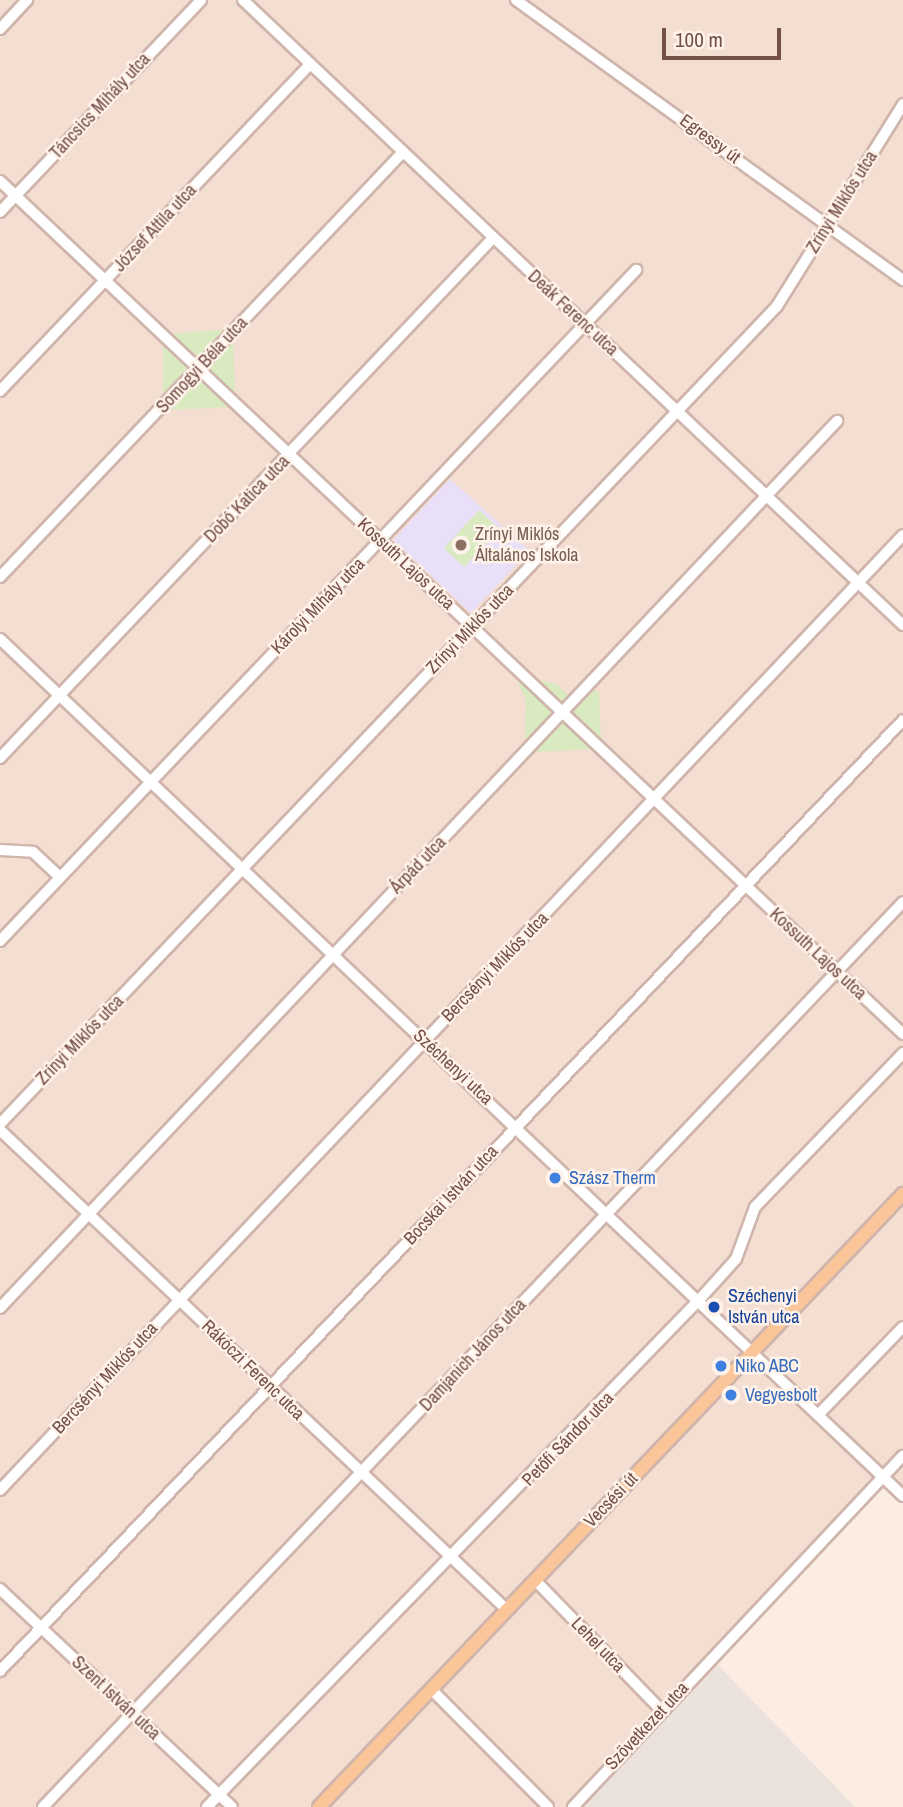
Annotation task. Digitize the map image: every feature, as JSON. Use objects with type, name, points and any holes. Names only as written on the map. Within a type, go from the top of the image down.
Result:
[{"type":"main road","name":"Vecsési út","points":[[319,1807],[903,1194]]},
{"type":"street","points":[[0,29],[27,0]]},
{"type":"street","name":"Táncsics Mihály utca","points":[[0,212],[201,0]]},
{"type":"street","name":"Deák Ferenc utca","points":[[243,0],[903,625]]},
{"type":"street","name":"Egressy út","points":[[516,0],[903,280]]},
{"type":"street","name":"József Attila utca","points":[[0,391],[310,64]]},
{"type":"street","name":"Zrínyi Miklós utca","points":[[0,1124],[777,306],[903,104]]},
{"type":"street","name":"Somogyi Béla utca","points":[[0,577],[403,152]]},
{"type":"street","name":"Kossuth Lajos utca","points":[[0,181],[903,1034]]},
{"type":"street","name":"Dobó Katica utca","points":[[0,758],[493,238]]},
{"type":"street","name":"Károlyi Mihály utca","points":[[0,941],[636,270]]},
{"type":"street","name":"Árpád utca","points":[[0,1308],[837,421]]},
{"type":"street","name":"Bercsényi Miklós utca","points":[[0,1490],[903,535]]},
{"type":"street","name":"Széchenyi utca","points":[[0,639],[903,1496]]},
{"type":"street","name":"Bocskai István utca","points":[[0,1671],[903,720]]},
{"type":"street","points":[[0,850],[33,852],[60,877]]},
{"type":"street","name":"Damjanich János utca","points":[[43,1807],[903,902]]},
{"type":"street","name":"Petőfi Sándor utca","points":[[207,1807],[454,1559],[699,1300],[736,1259],[755,1208],[903,1052]]},
{"type":"street","name":"Rákóczi Ferenc utca","points":[[0,1130],[507,1610]]},
{"type":"street","points":[[818,1415],[903,1326]]},
{"type":"street","name":"Szövetkezet utca","points":[[573,1807],[661,1710],[903,1455]]},
{"type":"street","name":"Lehel utca","points":[[535,1580],[661,1710]]},
{"type":"street","name":"Szent István utca","points":[[0,1589],[232,1807]]},
{"type":"street","points":[[431,1689],[548,1807]]},
{"type":"shaded area","points":[[0,0],[903,0],[903,1502],[884,1485],[584,1807],[0,1807]]},
{"type":"shaded area","name":"Zrínyi Miklós Általános Iskola","points":[[450,479],[530,551],[471,613],[393,540]]},
{"type":"shaded area","points":[[718,1665],[855,1807],[584,1807]]},
{"type":"green space","points":[[230,329],[202,359],[168,334]]},
{"type":"green space","points":[[233,337],[235,397],[206,364]]},
{"type":"green space","points":[[163,340],[189,370],[163,400]]},
{"type":"green space","points":[[196,376],[200,376],[233,407],[165,410]]},
{"type":"green space","points":[[479,510],[500,529],[464,567],[444,548]]},
{"type":"green space","points":[[532,678],[558,685],[571,699],[560,704]]},
{"type":"green space","points":[[522,680],[553,710],[525,748],[526,699],[518,684]]},
{"type":"green space","points":[[592,688],[599,693],[601,744],[571,715]]},
{"type":"green space","points":[[559,721],[565,721],[597,749],[531,752]]},
{"type":"place","name":"Zrínyi Miklós Általános Iskola","points":[[461,545]]},
{"type":"place","name":"Szász Therm","points":[[555,1178]]},
{"type":"place","name":"Széchenyi István utca","points":[[714,1307]]},
{"type":"place","name":"Niko ABC","points":[[721,1366]]},
{"type":"place","name":"Vegyesbolt","points":[[731,1395]]}]
